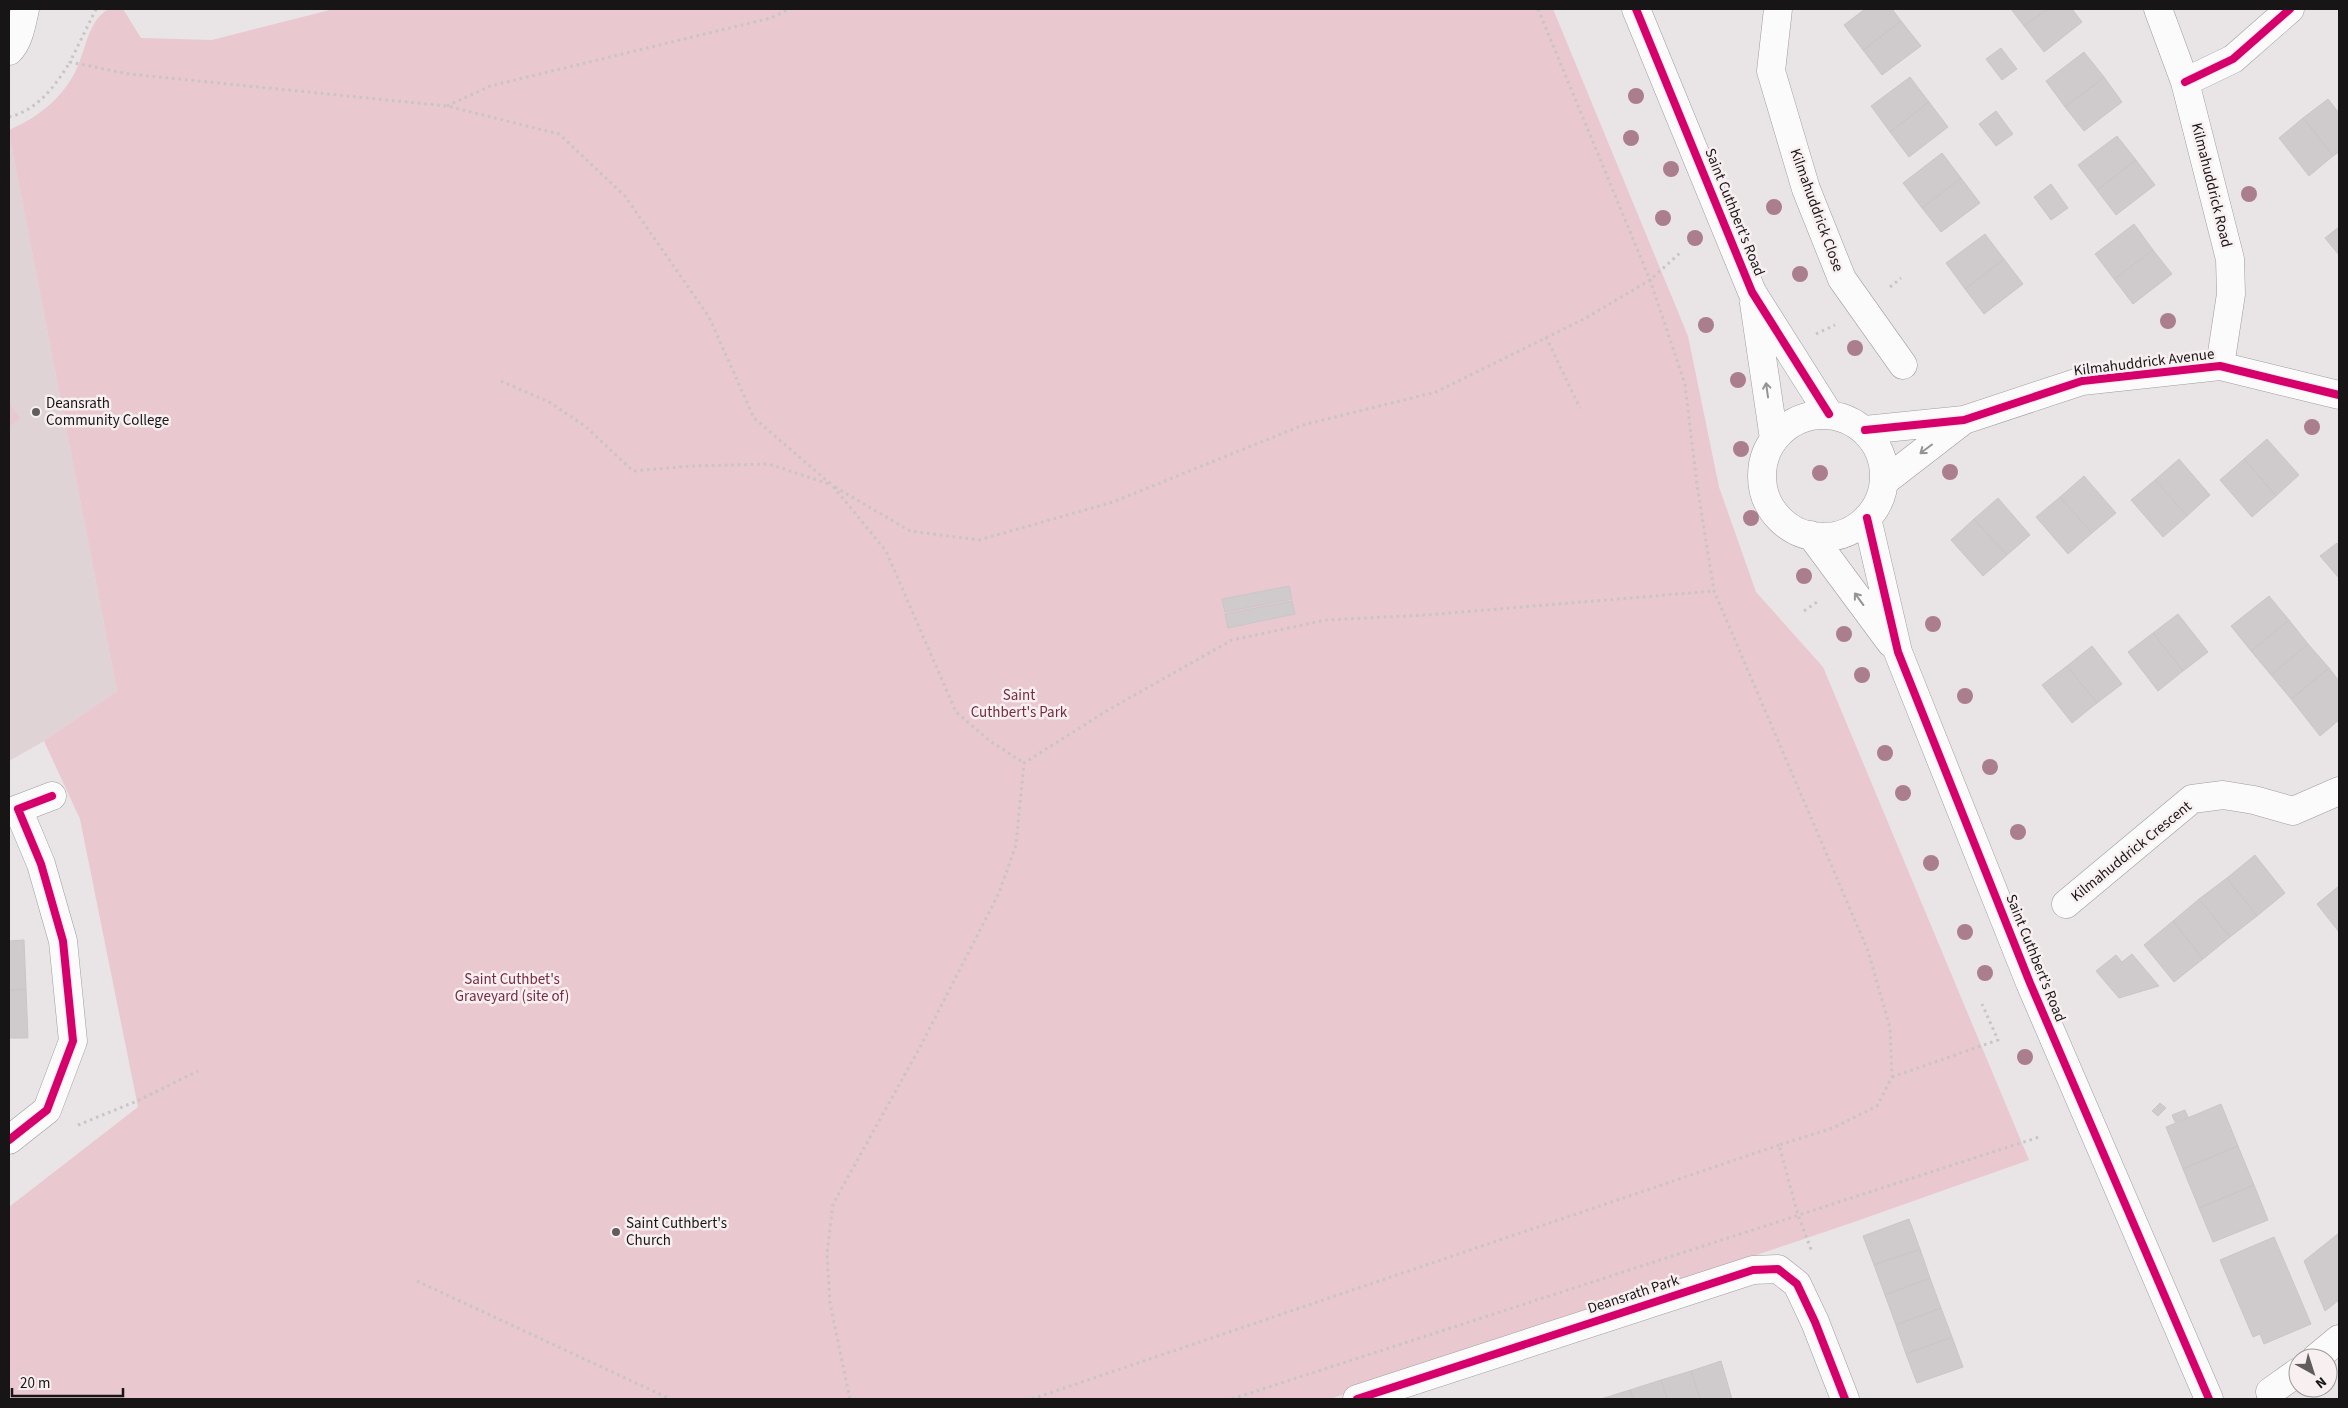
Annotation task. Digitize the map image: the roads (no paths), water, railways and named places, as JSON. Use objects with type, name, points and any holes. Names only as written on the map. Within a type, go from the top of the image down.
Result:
[{"type":"street","points":[[9,51],[20,30],[26,9]]},
{"type":"street","name":"Saint Cuthbert’s Road","points":[[1636,9],[1752,292],[1829,414]]},
{"type":"street","name":"Kilmahuddrick Close","points":[[1778,9],[1771,71],[1806,189],[1842,279],[1903,365]]},
{"type":"street","name":"Kilmahuddrick Road","points":[[2158,9],[2185,82],[2230,259],[2232,294],[2220,366]]},
{"type":"street","points":[[2185,82],[2233,59],[2290,9]]},
{"type":"street","name":"Saint Cuthbert’s Road","points":[[1752,292],[1774,439]]},
{"type":"street","name":"Kilmahuddrick Avenue","points":[[1865,430],[1964,420],[2082,381],[2220,366],[2339,395]]},
{"type":"street","points":[[1829,414],[1847,420],[1865,430],[1876,446],[1882,463],[1884,481],[1878,502],[1866,518],[1849,531],[1830,536],[1812,535],[1793,529],[1777,517],[1767,501],[1762,486],[1762,470],[1766,454],[1774,439],[1789,425],[1808,416],[1829,414]]},
{"type":"street","name":"Kilmahuddrick Avenue","points":[[1884,481],[1964,420]]},
{"type":"street","name":"Saint Cuthbert’s Road","points":[[1866,518],[1898,652],[2030,983],[2209,1399]]},
{"type":"street","name":"Saint Cuthbert’s Road","points":[[1812,535],[1898,652]]},
{"type":"street","name":"Kilmahuddrick Crescent","points":[[2066,904],[2192,799],[2223,795],[2254,800],[2293,811],[2339,791]]},
{"type":"street","points":[[9,1140],[47,1110],[73,1041],[63,941],[41,864],[18,809],[52,796]]},
{"type":"street","name":"Deansrath Park","points":[[1357,1399],[1753,1270],[1778,1269],[1797,1284],[1815,1322],[1845,1399]]},
{"type":"street","points":[[2328,1348],[2339,1339]]},
{"type":"street","points":[[2270,1392],[2288,1379]]},
{"type":"place","name":"Deansrath Community College","points":[[36,412]]},
{"type":"place","name":"Saint Cuthbert's Church","points":[[616,1232]]},
{"type":"park label","name":"Saint Cuthbert's Park","points":[[1019,704]]},
{"type":"park label","name":"Saint Cuthbet's Graveyard (site of)","points":[[512,988]]}]
